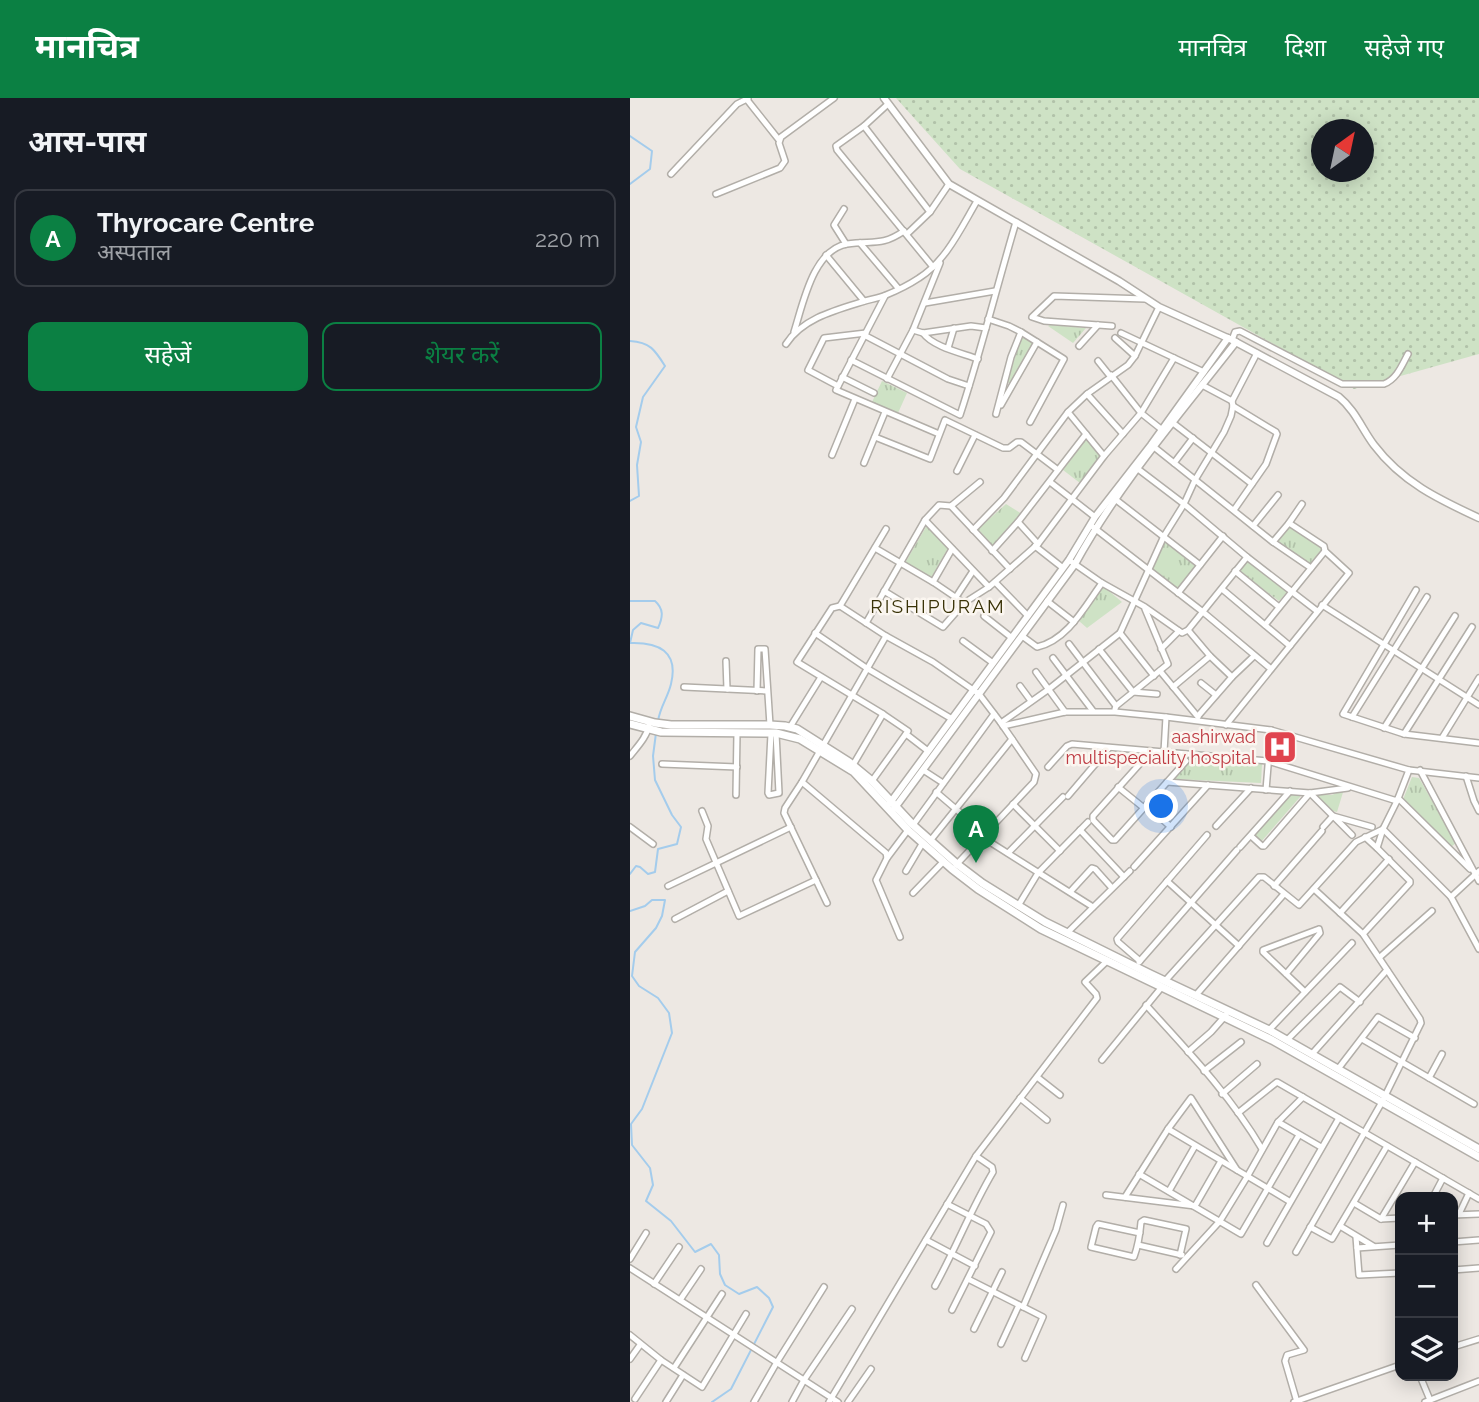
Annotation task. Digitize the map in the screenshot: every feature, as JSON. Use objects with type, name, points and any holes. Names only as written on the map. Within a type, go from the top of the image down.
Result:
[{"type":"main road","points":[[630,716],[651,726]]},
{"type":"main road","points":[[630,724],[737,733],[790,727],[804,733],[854,772],[978,890],[1041,929],[1107,961],[1269,1030],[1338,1069],[1479,1157]]},
{"type":"main road","points":[[671,729],[772,731],[800,739],[853,765],[872,781],[892,807]]},
{"type":"main road","points":[[926,842],[943,862],[1045,922],[1137,964],[1163,984],[1196,995],[1272,1040],[1479,1149]]},
{"type":"street","points":[[671,174],[737,104],[748,98],[779,140],[785,161],[780,168],[716,194]]},
{"type":"street","points":[[779,140],[834,98]]},
{"type":"street","points":[[933,267],[836,148],[864,126],[886,101],[949,184],[1119,281],[1159,307],[1232,340],[1339,397],[1349,406],[1374,445],[1398,471],[1432,496],[1479,517]]},
{"type":"street","points":[[864,126],[930,212]]},
{"type":"street","points":[[794,333],[815,271],[827,255],[846,244],[877,243],[893,239],[930,212],[949,184]]},
{"type":"street","points":[[887,379],[913,330],[943,257],[977,201]]},
{"type":"street","points":[[844,209],[834,225],[846,244]]},
{"type":"street","points":[[955,425],[978,359],[1016,222]]},
{"type":"street","points":[[860,243],[898,288]]},
{"type":"street","points":[[827,255],[864,301]]},
{"type":"street","points":[[786,344],[794,333],[808,322],[885,296],[920,277],[943,257]]},
{"type":"street","points":[[925,303],[995,290]]},
{"type":"street","points":[[885,296],[836,390],[939,434]]},
{"type":"street","points":[[1112,326],[1044,321],[1032,317],[1055,296],[1145,299]]},
{"type":"street","points":[[973,530],[1004,498],[1068,412],[1087,394],[1128,365],[1159,307]]},
{"type":"street","points":[[988,319],[1021,332],[1064,359],[1030,422]]},
{"type":"street","points":[[1079,346],[1098,325]]},
{"type":"street","points":[[913,330],[923,333],[971,326],[986,328]]},
{"type":"street","points":[[948,348],[954,328]]},
{"type":"street","points":[[892,807],[952,719],[1022,636],[1047,601],[1092,527],[1202,385],[1235,332],[1240,331],[1348,385],[1389,382],[1396,376],[1408,354]]},
{"type":"street","points":[[1021,332],[1011,357],[996,414],[1037,342]]},
{"type":"street","points":[[923,333],[925,337],[948,348],[978,359]]},
{"type":"street","points":[[1121,333],[1204,372]]},
{"type":"street","points":[[838,386],[808,370],[824,338],[865,334],[948,379],[969,386]]},
{"type":"street","points":[[1115,338],[1135,356]]},
{"type":"street","points":[[1092,527],[1095,517],[1204,372],[1232,340]]},
{"type":"street","points":[[1002,725],[1120,633],[1164,536],[1224,432],[1231,416],[1232,404],[1257,353]]},
{"type":"street","points":[[943,627],[964,603],[989,587],[1036,545],[1104,456],[1141,413],[1174,358]]},
{"type":"street","points":[[851,359],[960,415]]},
{"type":"street","points":[[1098,361],[1141,413],[1161,429]]},
{"type":"street","points":[[842,377],[874,393]]},
{"type":"street","points":[[1202,385],[1277,434],[1270,456],[1234,510]]},
{"type":"street","points":[[1087,394],[1123,434]]},
{"type":"street","points":[[832,455],[855,399]]},
{"type":"street","points":[[864,463],[885,412]]},
{"type":"street","points":[[1068,412],[1104,456]]},
{"type":"street","points":[[875,438],[930,459],[946,420],[1007,449],[1019,442],[1024,444],[1058,470]]},
{"type":"street","points":[[1173,423],[1252,484]]},
{"type":"street","points":[[992,551],[1018,523],[1086,434]]},
{"type":"street","points":[[957,471],[975,435]]},
{"type":"street","points":[[1174,463],[1192,438]]},
{"type":"street","points":[[1154,447],[1273,542],[1311,568]]},
{"type":"street","points":[[1138,469],[1292,591],[1384,644],[1479,705]]},
{"type":"street","points":[[951,506],[980,482]]},
{"type":"street","points":[[1050,482],[1095,517]]},
{"type":"street","points":[[1253,526],[1278,495]]},
{"type":"street","points":[[1115,499],[1200,565]]},
{"type":"street","points":[[866,623],[925,520],[939,505],[951,506],[1010,569]]},
{"type":"street","points":[[1273,542],[1302,505]]},
{"type":"street","points":[[925,520],[989,587]]},
{"type":"street","points":[[1018,523],[1036,545],[1063,568]]},
{"type":"street","points":[[1226,725],[1349,573],[1325,551],[1324,546],[1289,523]]},
{"type":"street","points":[[1092,527],[1203,612],[1271,669]]},
{"type":"street","points":[[872,781],[908,732],[907,729],[797,662],[832,608],[840,606],[886,529]]},
{"type":"street","points":[[1178,593],[1223,536]]},
{"type":"street","points":[[874,548],[964,603]]},
{"type":"street","points":[[933,582],[952,549]]},
{"type":"street","points":[[1265,625],[1325,551]]},
{"type":"street","points":[[1072,562],[1182,633],[1188,630],[1247,557]]},
{"type":"street","points":[[892,807],[923,770],[993,663],[1063,568],[1072,562]]},
{"type":"street","points":[[956,597],[974,571]]},
{"type":"street","points":[[1235,571],[1279,607]]},
{"type":"street","points":[[995,582],[1028,616]]},
{"type":"street","points":[[1022,636],[1037,647],[1062,634],[1102,583]]},
{"type":"street","points":[[1222,589],[1290,646]]},
{"type":"street","points":[[1416,590],[1343,714],[1404,734],[1478,742]]},
{"type":"street","points":[[884,592],[950,631]]},
{"type":"street","points":[[1352,717],[1427,597]]},
{"type":"street","points":[[1047,601],[1074,622]]},
{"type":"street","points":[[840,606],[933,662],[976,692],[1036,774],[1034,782],[954,867]]},
{"type":"street","points":[[1115,709],[1168,664],[1144,607]]},
{"type":"street","points":[[1384,728],[1455,615]]},
{"type":"street","points":[[984,616],[1012,638]]},
{"type":"street","points":[[1404,734],[1472,627]]},
{"type":"street","points":[[1188,630],[1232,677]]},
{"type":"street","points":[[1161,649],[1179,631]]},
{"type":"street","points":[[1120,633],[1157,674],[1173,687],[1198,718]]},
{"type":"street","points":[[815,634],[952,719]]},
{"type":"street","points":[[827,903],[784,813],[785,808],[886,636]]},
{"type":"street","points":[[963,641],[993,663]]},
{"type":"street","points":[[1069,644],[1115,709]]},
{"type":"street","points":[[757,691],[758,649],[765,649],[779,793],[769,795],[772,731]]},
{"type":"street","points":[[1099,649],[1133,692],[1157,694]]},
{"type":"street","points":[[1173,687],[1210,656]]},
{"type":"street","points":[[1198,718],[1232,677],[1254,656]]},
{"type":"street","points":[[1053,659],[1093,711]]},
{"type":"street","points":[[726,662],[727,689]]},
{"type":"street","points":[[1036,673],[1065,712]]},
{"type":"street","points":[[790,727],[821,677]]},
{"type":"street","points":[[1442,738],[1479,678]]},
{"type":"street","points":[[1201,683],[1216,695]]},
{"type":"street","points":[[1020,686],[1031,701]]},
{"type":"street","points":[[684,687],[767,691]]},
{"type":"street","points":[[1002,725],[1065,712],[1115,709],[1166,717],[1198,718],[1226,725],[1271,730],[1409,770],[1479,778]]},
{"type":"street","points":[[853,765],[883,714]]},
{"type":"street","points":[[900,937],[876,880],[887,858],[994,714]]},
{"type":"street","points":[[1164,752],[1166,717]]},
{"type":"street","points":[[630,756],[651,726]]},
{"type":"street","points":[[1266,790],[1271,730]]},
{"type":"street","points":[[736,794],[737,733]]},
{"type":"street","points":[[906,734],[928,751]]},
{"type":"street","points":[[906,871],[926,842],[1012,739]]},
{"type":"street","points":[[1048,767],[1069,744],[1268,761],[1397,799],[1477,873]]},
{"type":"street","points":[[1008,853],[1110,747]]},
{"type":"street","points":[[1146,757],[1092,818],[1112,840],[1115,840],[1186,761]]},
{"type":"street","points":[[662,764],[737,767]]},
{"type":"street","points":[[923,770],[943,783]]},
{"type":"street","points":[[1377,848],[1409,770]]},
{"type":"street","points":[[1420,770],[1479,881]]},
{"type":"street","points":[[1466,776],[1479,811]]},
{"type":"street","points":[[802,782],[886,853],[887,858]]},
{"type":"street","points":[[1167,782],[1310,793],[1352,787]]},
{"type":"street","points":[[1068,933],[1132,869],[1209,785]]},
{"type":"street","points":[[1118,787],[1171,827]]},
{"type":"street","points":[[1216,826],[1251,788]]},
{"type":"street","points":[[1207,835],[1116,940],[1137,964],[1290,791]]},
{"type":"street","points":[[936,792],[970,821]]},
{"type":"street","points":[[1310,793],[1352,835]]},
{"type":"street","points":[[1251,836],[1262,846],[1265,845],[1310,793]]},
{"type":"street","points":[[1013,804],[1060,851]]},
{"type":"street","points":[[702,811],[708,826],[706,839],[739,916],[816,880]]},
{"type":"street","points":[[1333,816],[1372,827]]},
{"type":"street","points":[[1274,886],[1333,816]]},
{"type":"street","points":[[1018,906],[1038,873],[1088,822]]},
{"type":"street","points":[[630,827],[653,844]]},
{"type":"street","points":[[668,886],[791,827]]},
{"type":"street","points":[[1102,1060],[1163,984],[1261,876],[1299,905],[1356,842],[1383,829]]},
{"type":"street","points":[[1383,829],[1451,897],[1479,949]]},
{"type":"street","points":[[1080,830],[1124,877]]},
{"type":"street","points":[[982,837],[1093,907]]},
{"type":"street","points":[[1363,934],[1410,883],[1365,837]]},
{"type":"street","points":[[1340,913],[1389,859]]},
{"type":"street","points":[[913,893],[943,862]]},
{"type":"street","points":[[1070,892],[1092,868],[1112,888]]},
{"type":"street","points":[[1451,897],[1477,873]]},
{"type":"street","points":[[1167,881],[1239,946]]},
{"type":"street","points":[[1296,1252],[1384,1099],[1420,1028],[1420,1019],[1363,934],[1314,889]]},
{"type":"street","points":[[676,919],[728,891]]},
{"type":"street","points":[[1196,995],[1284,894]]},
{"type":"street","points":[[1380,957],[1432,911]]},
{"type":"street","points":[[1286,974],[1320,933],[1319,929],[1264,950],[1264,952],[1286,974],[1305,992]]},
{"type":"street","points":[[1269,1030],[1352,943]]},
{"type":"street","points":[[831,1400],[976,1156],[1097,998],[1085,982],[1107,961]]},
{"type":"street","points":[[1312,1054],[1387,970]]},
{"type":"street","points":[[1287,1040],[1340,987],[1360,1002]]},
{"type":"street","points":[[1146,1005],[1238,1113],[1262,1149]]},
{"type":"street","points":[[1188,1052],[1228,1014]]},
{"type":"street","points":[[1338,1069],[1378,1017],[1415,1038]]},
{"type":"street","points":[[1362,1039],[1474,1104]]},
{"type":"street","points":[[1204,1071],[1241,1042]]},
{"type":"street","points":[[1429,1078],[1441,1054]]},
{"type":"street","points":[[1222,1094],[1257,1064]]},
{"type":"street","points":[[1037,1077],[1060,1094]]},
{"type":"street","points":[[1238,1113],[1277,1082],[1479,1199]]},
{"type":"street","points":[[1176,1269],[1220,1221],[1278,1122],[1303,1097]]},
{"type":"street","points":[[1020,1098],[1047,1121]]},
{"type":"street","points":[[1125,1196],[1191,1098],[1237,1170]]},
{"type":"street","points":[[1267,1243],[1339,1118]]},
{"type":"street","points":[[1278,1122],[1321,1147]]},
{"type":"street","points":[[1168,1129],[1289,1201]]},
{"type":"street","points":[[1139,1174],[1241,1234],[1299,1135]]},
{"type":"street","points":[[1168,1191],[1195,1146]]},
{"type":"street","points":[[1310,1227],[1332,1239],[1387,1146]]},
{"type":"street","points":[[935,1286],[993,1170],[976,1156]]},
{"type":"street","points":[[1195,1206],[1221,1161]]},
{"type":"street","points":[[1381,1219],[1415,1162]]},
{"type":"street","points":[[1436,1192],[1443,1178]]},
{"type":"street","points":[[1458,1211],[1469,1193]]},
{"type":"street","points":[[1106,1195],[1195,1206]]},
{"type":"street","points":[[1354,1203],[1381,1219],[1395,1218]]},
{"type":"street","points":[[947,1204],[985,1224],[991,1232],[952,1310]]},
{"type":"street","points":[[1001,1344],[1056,1230],[1063,1205]]},
{"type":"street","points":[[1458,1214],[1479,1214]]},
{"type":"street","points":[[1140,1233],[1098,1224],[1091,1247],[1133,1257],[1144,1220],[1186,1228],[1180,1255]]},
{"type":"street","points":[[1340,1226],[1375,1247]]},
{"type":"street","points":[[630,1259],[646,1233]]},
{"type":"street","points":[[1356,1237],[1359,1275],[1395,1273]]},
{"type":"street","points":[[926,1240],[975,1266]]},
{"type":"street","points":[[1458,1242],[1479,1240]]},
{"type":"street","points":[[1138,1245],[1188,1257]]},
{"type":"street","points":[[1357,1248],[1395,1245]]},
{"type":"street","points":[[654,1284],[679,1247]]},
{"type":"street","points":[[630,1268],[777,1362],[831,1400],[838,1402]]},
{"type":"street","points":[[1458,1270],[1479,1268]]},
{"type":"street","points":[[680,1300],[701,1269]]},
{"type":"street","points":[[974,1329],[1002,1272]]},
{"type":"street","points":[[968,1279],[1044,1317],[1025,1358]]},
{"type":"street","points":[[1256,1285],[1304,1350],[1287,1355],[1285,1361],[1296,1401],[1395,1367]]},
{"type":"street","points":[[754,1402],[824,1287]]},
{"type":"street","points":[[674,1368],[722,1294]]},
{"type":"street","points":[[792,1402],[852,1310]]},
{"type":"street","points":[[630,1335],[640,1345],[702,1387],[746,1314]]},
{"type":"street","points":[[1458,1345],[1479,1339]]},
{"type":"street","points":[[630,1359],[640,1345]]},
{"type":"street","points":[[634,1399],[661,1360]]},
{"type":"street","points":[[848,1402],[870,1369]]},
{"type":"street","points":[[666,1402],[683,1375]]},
{"type":"street","points":[[1422,1381],[1428,1401],[1479,1381]]},
{"type":"green space","points":[[896,98],[1479,98],[1479,354],[1354,389],[960,169]]},
{"type":"green space","points":[[1048,326],[1086,328],[1073,343]]},
{"type":"green space","points":[[1022,336],[1033,343],[1011,384],[1007,382]]},
{"type":"green space","points":[[882,381],[907,393],[898,413],[872,402]]},
{"type":"green space","points":[[1086,439],[1101,455],[1080,483],[1063,470]]},
{"type":"green space","points":[[1006,504],[1022,514],[993,546],[978,529]]},
{"type":"green space","points":[[927,525],[948,548],[931,578],[905,563]]},
{"type":"green space","points":[[1291,526],[1323,549],[1311,565],[1277,542]]},
{"type":"green space","points":[[1165,541],[1195,566],[1178,589],[1151,568]]},
{"type":"green space","points":[[1248,561],[1287,592],[1279,601],[1239,571]]},
{"type":"green space","points":[[1103,586],[1122,602],[1087,628],[1079,621]]},
{"type":"green space","points":[[1190,758],[1262,764],[1261,783],[1174,779]]},
{"type":"green space","points":[[1412,777],[1419,778],[1456,843],[1451,847],[1402,802]]},
{"type":"green space","points":[[1344,789],[1337,812],[1329,810],[1314,794],[1332,795]]},
{"type":"green space","points":[[1287,792],[1301,793],[1261,842],[1251,833]]},
{"type":"waterway","points":[[630,136],[652,151],[650,169],[630,184]]},
{"type":"waterway","points":[[630,341],[651,348],[665,366],[643,397],[636,427],[641,442],[637,465],[639,496],[630,501]]},
{"type":"waterway","points":[[630,601],[655,601],[661,610],[662,617],[658,628],[641,623],[633,630],[630,643],[657,647],[669,656],[672,664],[671,684],[658,721]]},
{"type":"waterway","points":[[630,874],[636,866],[648,874],[655,872],[658,849],[677,844],[681,827],[655,780],[653,756],[656,733]]},
{"type":"waterway","points":[[630,911],[645,906],[652,900],[665,900],[656,928],[635,952],[632,976],[639,986],[658,998],[669,1013],[672,1033],[642,1109],[631,1124],[632,1145],[650,1168],[653,1185],[646,1201],[671,1221],[695,1252],[711,1244],[719,1255],[720,1274],[725,1285],[739,1294],[757,1287],[769,1298],[773,1307],[731,1389],[712,1402]]},
{"type":"place","name":"aashirwad multispeciality hospital","points":[[1280,747]]},
{"type":"place","name":"Thyrocare Centre","points":[[976,863]]},
{"type":"district","name":"RISHIPURAM","points":[[938,606]]}]
